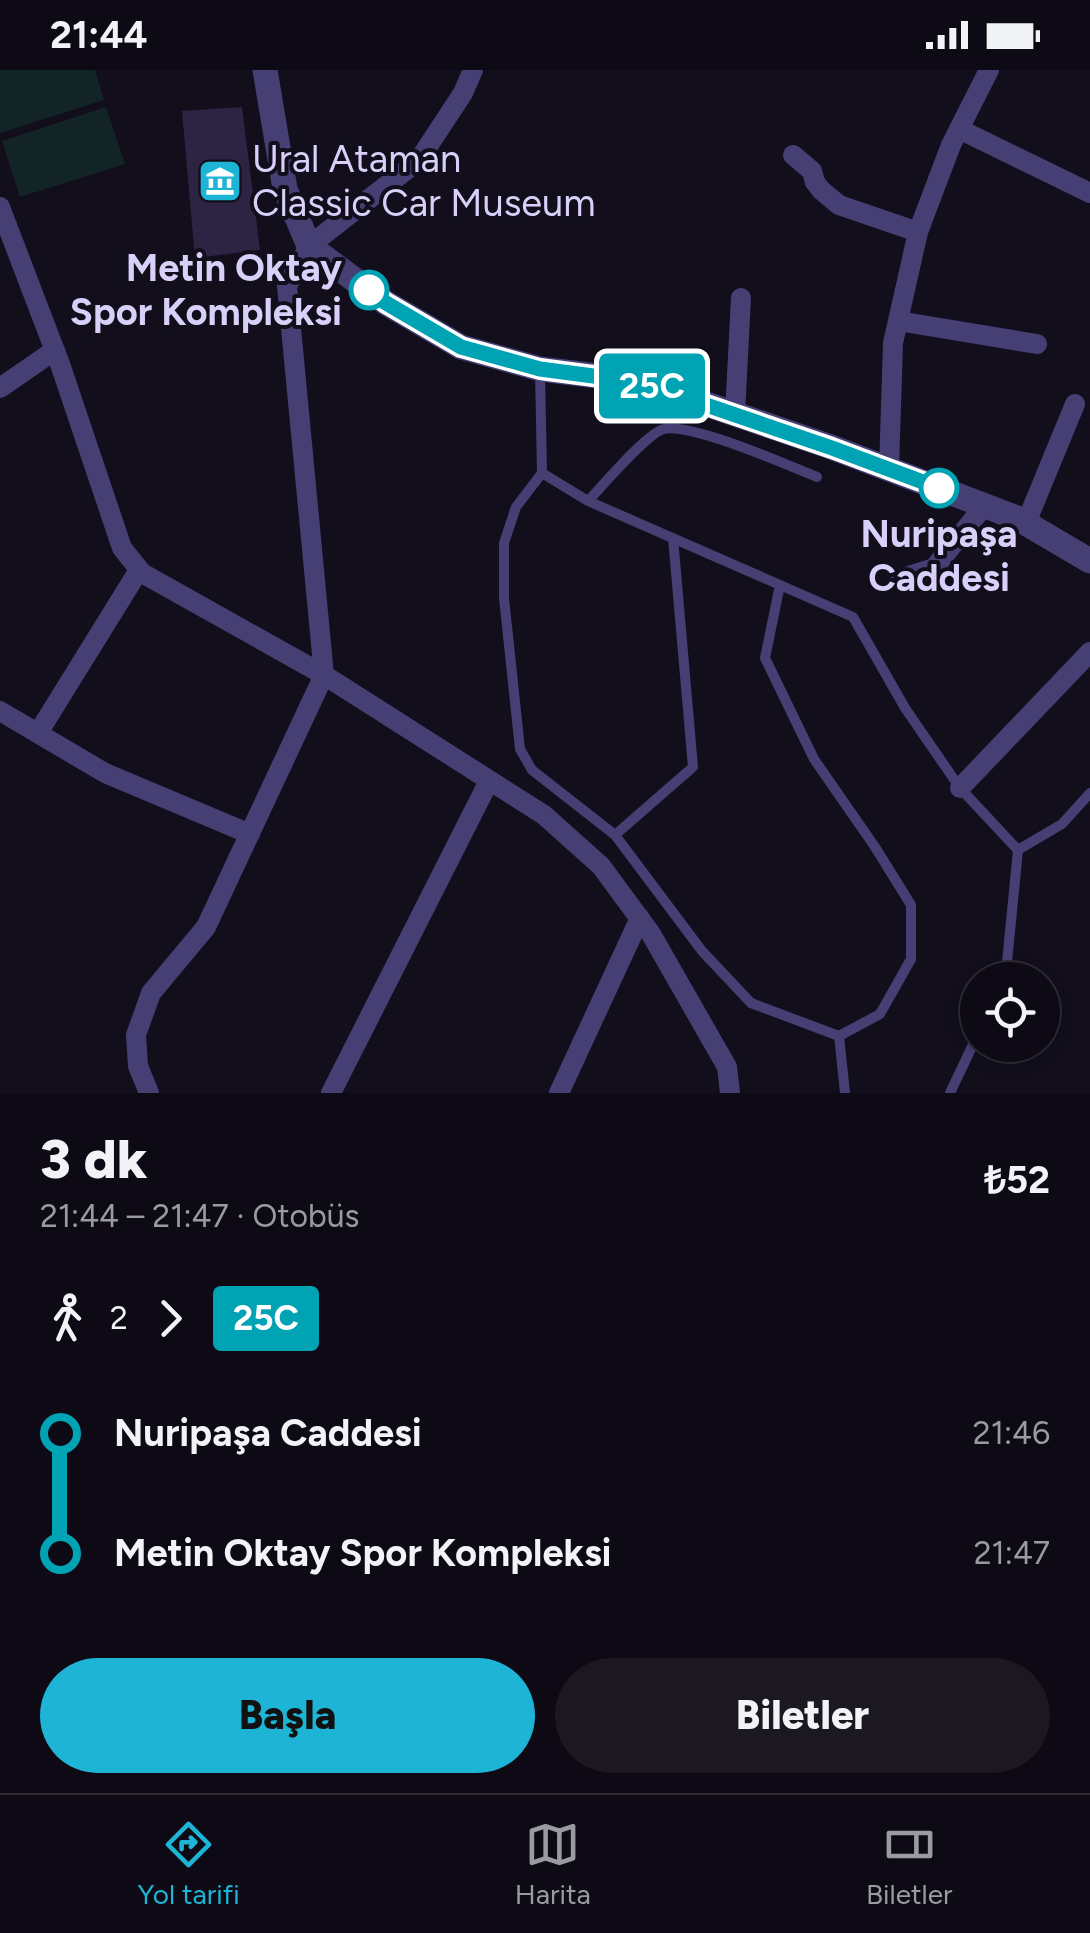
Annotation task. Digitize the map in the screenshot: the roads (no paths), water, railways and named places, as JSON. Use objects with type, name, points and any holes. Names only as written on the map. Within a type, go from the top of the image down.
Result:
[{"type":"street","points":[[264,70],[285,189],[309,246],[386,303],[461,347],[540,369],[639,382],[889,469],[1026,523],[1090,560]]},
{"type":"street","points":[[149,1093],[138,1066],[136,1035],[151,993],[206,927],[324,676],[287,286],[309,246],[419,160],[463,93],[473,70]]},
{"type":"street","points":[[889,469],[894,343],[918,232],[959,129],[989,70]]},
{"type":"street","points":[[959,129],[1090,192]]},
{"type":"street","points":[[793,156],[812,171],[821,190],[839,204],[918,232]]},
{"type":"street","points":[[0,207],[55,350],[122,548],[139,570],[324,676],[488,780],[544,816],[601,866],[651,934],[727,1068],[730,1093]]},
{"type":"street","points":[[735,414],[741,298]]},
{"type":"street","points":[[898,321],[1037,344]]},
{"type":"street","points":[[0,388],[55,350]]},
{"type":"street","points":[[1026,523],[1074,404]]},
{"type":"street","points":[[899,578],[934,568],[985,506]]},
{"type":"street","points":[[38,734],[139,570]]},
{"type":"street","points":[[960,788],[1090,652]]},
{"type":"street","points":[[0,711],[105,774],[250,834]]},
{"type":"street","points":[[331,1093],[488,780]]},
{"type":"street","points":[[558,1093],[640,918]]},
{"type":"lane","points":[[540,369],[542,472],[516,508],[504,543],[504,598],[520,749],[532,770],[615,835],[702,951],[751,1004],[839,1036],[880,1014],[910,960],[910,905],[814,760],[765,658],[780,585]]},
{"type":"lane","points":[[588,501],[651,436],[670,427],[694,431],[816,477]]},
{"type":"lane","points":[[542,472],[588,501],[853,617],[905,708],[960,788],[1018,850],[1006,962]]},
{"type":"lane","points":[[615,835],[693,767],[672,538]]},
{"type":"lane","points":[[1018,850],[1062,824],[1090,793]]},
{"type":"lane","points":[[839,1036],[845,1093]]},
{"type":"lane","points":[[950,1093],[965,1062]]},
{"type":"place","name":"Ural Ataman Classic Car Museum","points":[[220,181]]},
{"type":"place","name":"Metin Oktay Spor Kompleksi","points":[[369,290]]},
{"type":"place","name":"Nuripaşa Caddesi","points":[[939,488]]}]
